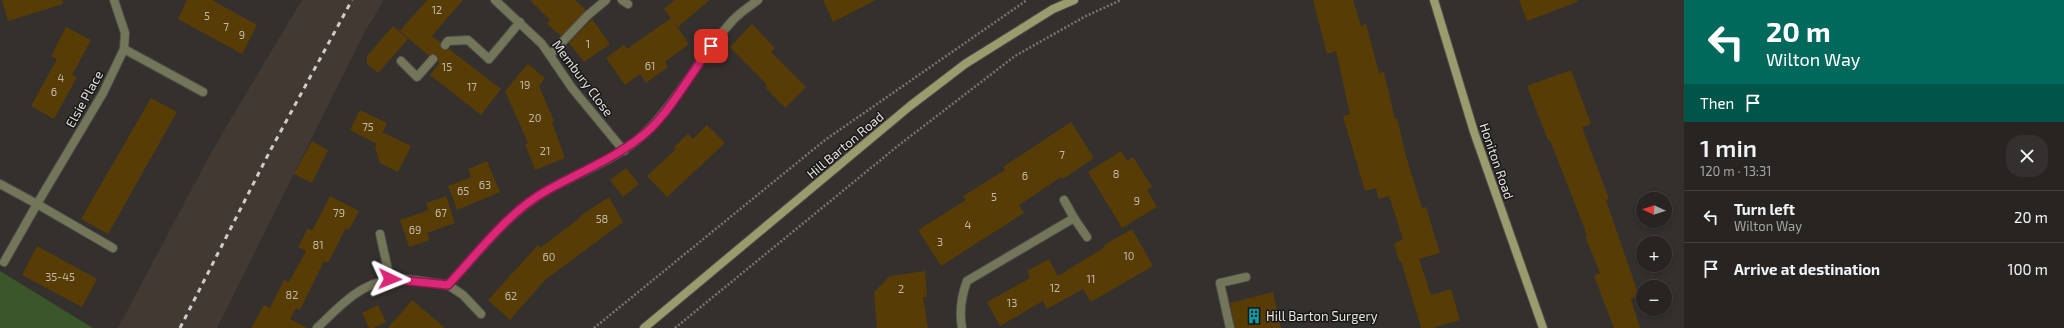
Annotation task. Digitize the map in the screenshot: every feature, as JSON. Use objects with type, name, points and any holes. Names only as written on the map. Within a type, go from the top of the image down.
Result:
[{"type":"main road","name":"Hill Barton Road","points":[[644,328],[910,106],[965,64],[1053,10],[1074,0]]},
{"type":"main road","name":"Honiton Road","points":[[1434,0],[1474,132],[1543,328]]},
{"type":"street","name":"Elsie Place","points":[[4,262],[103,93],[124,49],[125,33],[114,0]]},
{"type":"street","name":"Membury Close","points":[[495,0],[542,44],[572,88],[624,151]]},
{"type":"street","points":[[550,55],[587,16],[606,0]]},
{"type":"street","points":[[448,285],[517,212],[545,191],[624,151],[649,130],[672,102],[711,46],[735,18],[758,0]]},
{"type":"street","points":[[444,45],[448,41],[468,40],[489,59],[520,22]]},
{"type":"street","points":[[124,49],[203,92]]},
{"type":"street","points":[[401,62],[417,77],[433,59]]},
{"type":"street","points":[[0,184],[113,248]]},
{"type":"street","points":[[1064,200],[1087,237]]},
{"type":"street","points":[[962,328],[960,316],[962,295],[967,280],[1074,218]]},
{"type":"street","points":[[380,234],[390,279]]},
{"type":"street","points":[[1230,328],[1220,283],[1246,277]]},
{"type":"street","points":[[317,328],[357,292],[371,284],[390,279],[448,285],[463,295],[481,314]]},
{"type":"path","points":[[594,328],[824,140],[1027,0]]},
{"type":"path","points":[[675,328],[899,145],[1015,56],[1084,17],[1122,0]]},
{"type":"shaded area","points":[[302,0],[384,0],[364,33],[217,328],[118,328],[213,149]]},
{"type":"green space","points":[[0,271],[88,325],[93,328],[0,328]]},
{"type":"building","points":[[2,0],[62,0],[63,4],[8,21]]},
{"type":"building","points":[[187,0],[212,0],[257,25],[242,54],[178,19]]},
{"type":"building","points":[[427,0],[463,0],[432,36],[440,42],[441,49],[449,49],[501,89],[481,115],[430,75],[439,64],[437,55],[434,54],[429,56],[400,31]]},
{"type":"building","points":[[530,0],[575,0],[586,10],[561,36],[547,24],[550,20]]},
{"type":"building","points":[[675,0],[710,0],[678,27],[664,9]]},
{"type":"building","points":[[823,0],[876,0],[833,22]]},
{"type":"building","points":[[1313,0],[1353,0],[1361,26],[1366,24],[1379,73],[1384,72],[1395,119],[1397,118],[1406,156],[1422,208],[1426,207],[1440,253],[1419,259],[1431,295],[1451,289],[1460,320],[1433,328],[1421,328],[1401,261],[1399,261],[1394,244],[1403,239],[1389,196],[1379,199],[1376,188],[1365,191],[1343,116],[1350,114],[1336,51],[1327,54]]},
{"type":"building","points":[[1519,0],[1577,0],[1577,2],[1527,21]]},
{"type":"building","points":[[671,18],[689,44],[665,62],[668,67],[646,83],[640,74],[625,85],[606,58],[624,45],[627,49]]},
{"type":"building","points":[[592,19],[610,44],[584,62],[569,43]]},
{"type":"building","points":[[752,24],[775,48],[771,52],[806,87],[785,108],[765,87],[767,85],[730,47]]},
{"type":"building","points":[[393,26],[408,39],[378,73],[367,64],[367,56]]},
{"type":"building","points":[[66,27],[91,40],[72,75],[77,77],[54,119],[31,106],[57,59],[51,56]]},
{"type":"building","points":[[528,64],[545,78],[539,86],[554,121],[552,122],[565,158],[535,170],[525,144],[528,143],[505,91]]},
{"type":"building","points":[[1571,70],[1591,124],[1582,127],[1609,199],[1606,200],[1636,287],[1636,297],[1631,299],[1640,328],[1614,328],[1594,276],[1600,273],[1585,236],[1587,235],[1527,86]]},
{"type":"building","points":[[151,98],[177,112],[108,234],[81,219]]},
{"type":"building","points":[[360,110],[387,123],[377,144],[350,130]]},
{"type":"building","points":[[1071,122],[1094,158],[1063,179],[1061,177],[1019,205],[1024,213],[941,266],[918,230],[966,200],[963,196],[1005,170],[1003,167]]},
{"type":"building","points":[[707,125],[725,143],[667,197],[647,176],[676,149],[674,147],[688,134],[693,139]]},
{"type":"building","points":[[382,132],[411,146],[398,172],[380,163],[375,147]]},
{"type":"building","points":[[312,141],[328,150],[312,183],[294,174]]},
{"type":"building","points":[[1121,151],[1127,161],[1133,157],[1152,187],[1147,190],[1157,207],[1122,228],[1088,172]]},
{"type":"building","points":[[487,161],[500,192],[457,210],[448,186],[471,177],[468,169]]},
{"type":"building","points":[[626,168],[639,184],[623,197],[610,180]]},
{"type":"building","points":[[330,196],[359,211],[349,230],[346,228],[328,263],[324,261],[300,310],[296,308],[290,319],[307,328],[251,328],[264,305],[270,308],[284,280],[289,282],[306,251],[298,247],[308,228],[312,231]]},
{"type":"building","points":[[446,196],[455,223],[427,233],[430,240],[409,247],[400,220],[429,210],[426,203]]},
{"type":"building","points":[[609,197],[623,222],[545,280],[510,320],[488,300],[538,245],[540,248],[581,217],[580,216]]},
{"type":"building","points":[[1132,229],[1153,266],[1091,302],[1083,289],[1047,309],[1043,301],[1000,326],[987,302],[1030,278],[1027,271],[1049,259],[1058,276],[1105,247],[1104,245]]},
{"type":"building","points":[[37,246],[97,279],[82,307],[22,275]]},
{"type":"building","points":[[925,271],[927,297],[923,297],[928,328],[877,328],[874,292],[890,276]]},
{"type":"building","name":"Hill Barton Surgery","points":[[1273,292],[1281,328],[1235,328],[1230,303]]},
{"type":"building","points":[[412,300],[445,328],[388,328]]},
{"type":"building","points":[[378,305],[386,322],[374,328],[369,328],[362,313]]},
{"type":"railway","points":[[180,328],[270,151],[352,0]]},
{"type":"place","name":"Hill Barton Surgery","points":[[1254,316]]},
{"type":"route","points":[[390,279],[448,285],[517,212],[545,191],[624,151],[649,130],[672,102],[711,46]]}]
